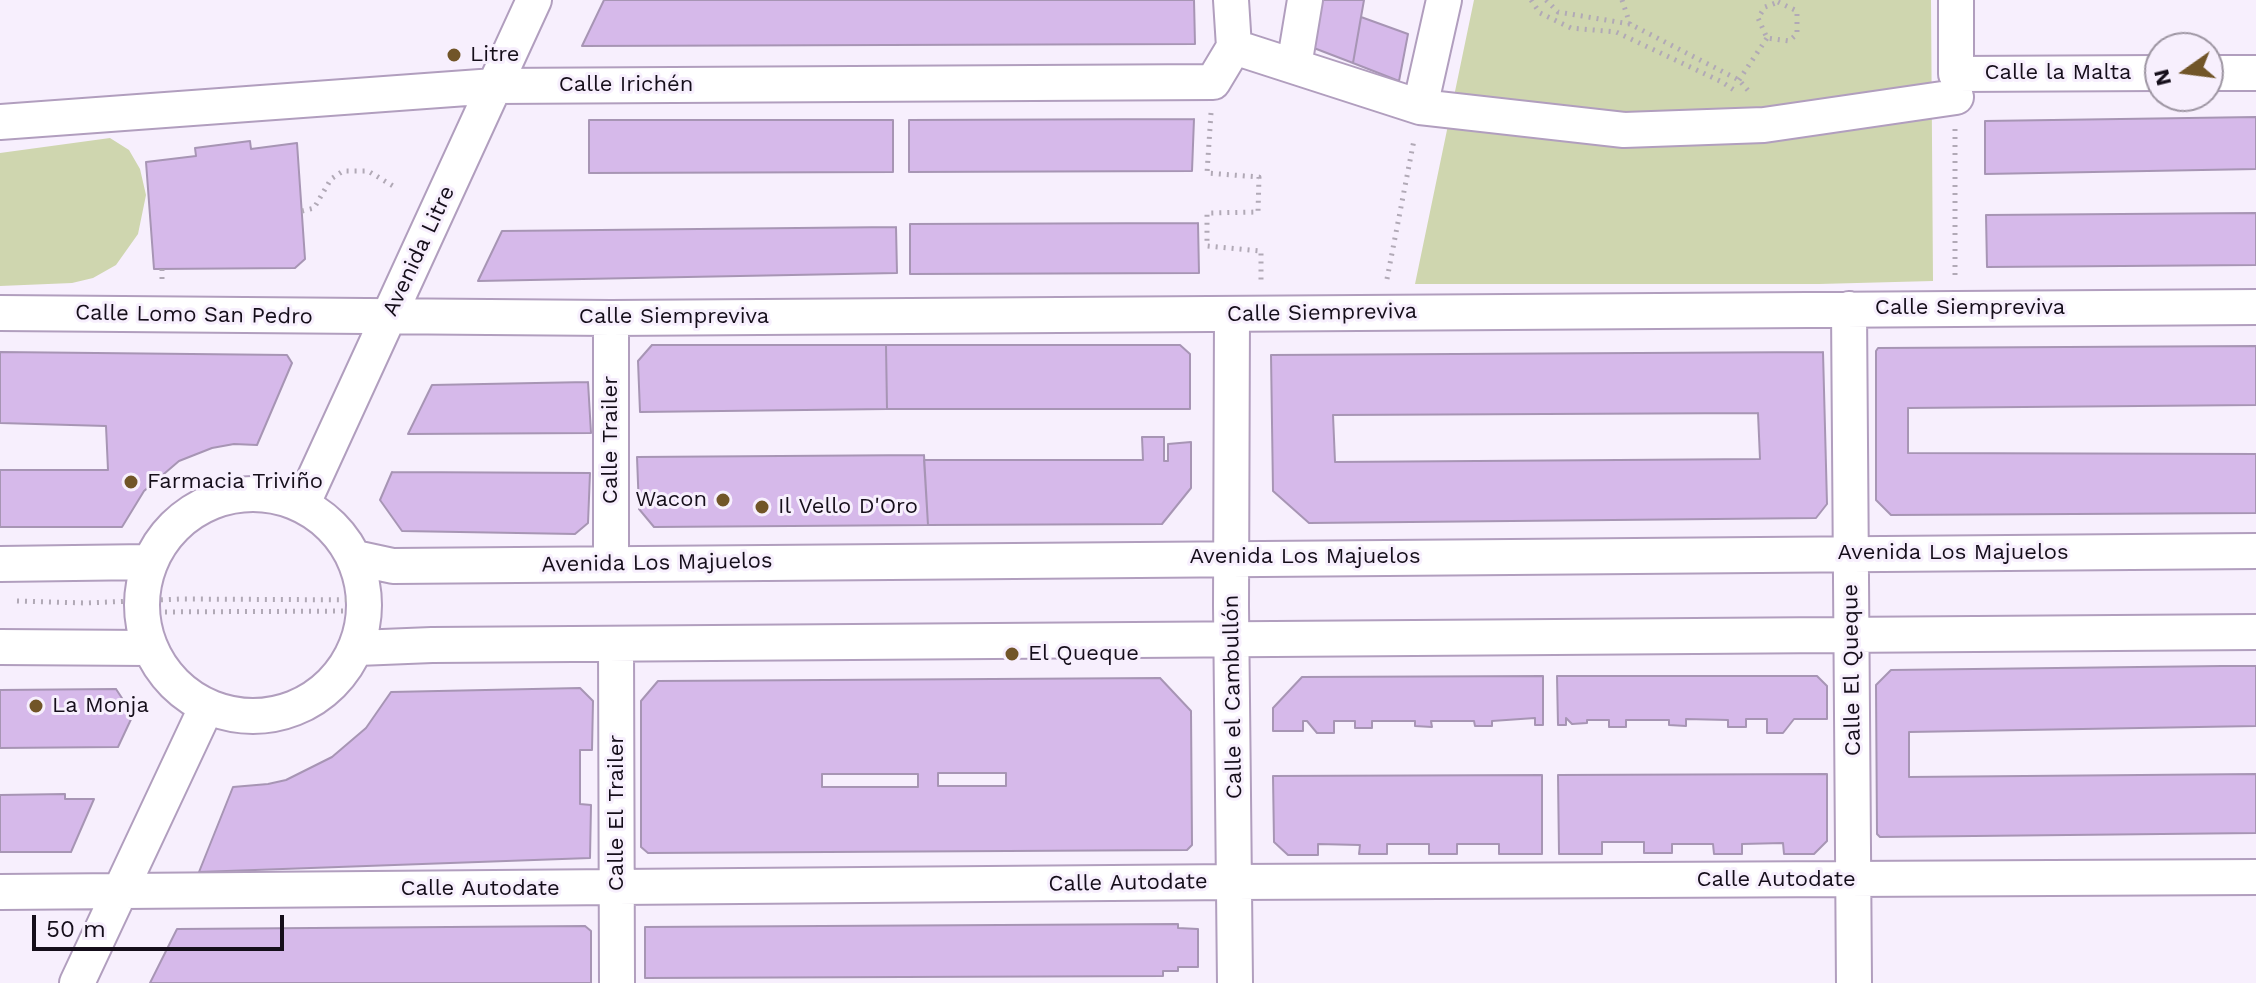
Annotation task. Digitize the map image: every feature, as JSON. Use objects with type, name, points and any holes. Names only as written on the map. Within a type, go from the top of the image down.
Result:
[{"type":"street","name":"Avenida Litre","points":[[304,501],[534,0]]},
{"type":"street","points":[[1213,82],[1234,47],[1231,0]]},
{"type":"street","points":[[1294,66],[1305,0]]},
{"type":"street","points":[[1420,107],[1444,0]]},
{"type":"street","points":[[1956,0],[1956,85]]},
{"type":"street","name":"Calle la Malta","points":[[1234,47],[1420,107],[1624,130],[1758,126],[1956,85],[2144,74]]},
{"type":"street","points":[[2224,73],[2256,73]]},
{"type":"street","name":"Calle Irichén","points":[[0,122],[494,86],[1213,82]]},
{"type":"street","name":"Calle Siempreviva","points":[[388,318],[2256,307]]},
{"type":"street","name":"Calle El Queque","points":[[1849,309],[1854,983]]},
{"type":"street","name":"Calle Lomo San Pedro","points":[[0,313],[388,318]]},
{"type":"street","name":"Calle el Cambullón","points":[[1235,983],[1231,558],[1247,314]]},
{"type":"street","name":"Calle Trailer","points":[[611,318],[611,563]]},
{"type":"street","points":[[246,492],[304,501],[328,520],[356,558],[364,611],[358,648],[343,674],[306,705],[256,718],[206,708],[171,683],[148,648],[141,612],[148,562],[165,533],[202,504],[246,492]]},
{"type":"street","name":"Avenida Los Majuelos","points":[[356,558],[393,566],[2256,551]]},
{"type":"street","points":[[0,564],[148,562]]},
{"type":"street","points":[[358,648],[2256,632]]},
{"type":"street","name":"Calle El Trailer","points":[[616,644],[617,983]]},
{"type":"street","points":[[0,647],[148,648]]},
{"type":"street","points":[[77,983],[206,708]]},
{"type":"street","name":"Calle Autodate","points":[[0,892],[2256,877]]},
{"type":"path","points":[[1531,0],[1540,13],[1571,28],[1616,32],[1722,82],[1741,94],[1758,126]]},
{"type":"path","points":[[1546,0],[1558,12],[1630,24],[1739,80],[1750,90],[1758,126]]},
{"type":"path","points":[[1622,0],[1630,24]]},
{"type":"path","points":[[1778,1],[1797,11],[1797,34],[1789,41],[1767,38],[1758,18],[1765,7],[1778,1]]},
{"type":"path","points":[[1739,80],[1767,38]]},
{"type":"path","points":[[1213,82],[1207,173],[1259,177],[1258,212],[1207,213],[1207,246],[1261,251],[1247,314]]},
{"type":"path","points":[[1955,308],[1956,85]]},
{"type":"path","points":[[1380,313],[1420,107]]},
{"type":"path","points":[[302,211],[314,208],[331,179],[343,171],[368,171],[393,186]]},
{"type":"green space","points":[[1474,0],[1931,0],[1933,281],[1415,284]]},
{"type":"green space","points":[[110,138],[129,150],[140,169],[146,195],[138,234],[116,265],[93,278],[72,283],[0,286],[0,153]]},
{"type":"building","points":[[604,0],[1194,0],[1195,44],[582,46]]},
{"type":"building","points":[[1313,0],[1364,0],[1353,63],[1306,45]]},
{"type":"building","points":[[1361,17],[1408,34],[1399,81],[1353,63]]},
{"type":"building","points":[[2256,117],[2256,169],[1985,174],[1985,121]]},
{"type":"building","points":[[1194,119],[1192,171],[909,172],[909,120]]},
{"type":"building","points":[[589,120],[893,120],[893,172],[589,173]]},
{"type":"building","points":[[250,141],[251,149],[297,143],[305,259],[295,268],[154,269],[146,162],[196,156],[195,148]]},
{"type":"building","points":[[2256,213],[2256,265],[1987,267],[1986,215]]},
{"type":"building","points":[[1198,223],[1199,273],[910,274],[910,224]]},
{"type":"building","points":[[896,227],[897,273],[478,281],[502,231]]},
{"type":"building","points":[[652,345],[886,345],[887,409],[640,412],[638,361]]},
{"type":"building","points":[[886,345],[1180,345],[1190,354],[1190,409],[887,409]]},
{"type":"building","points":[[2256,346],[2256,405],[1908,408],[1908,453],[2256,454],[2256,513],[1891,515],[1876,500],[1878,348]]},
{"type":"building","points":[[0,352],[287,355],[292,363],[257,445],[234,444],[212,448],[179,461],[144,491],[122,527],[0,527],[0,470],[108,470],[106,426],[0,423]]},
{"type":"building","points":[[1823,352],[1827,504],[1816,518],[1309,523],[1273,491],[1271,355]],"holes":[[[1758,413],[1760,459],[1335,462],[1333,415]]]},
{"type":"building","points":[[588,382],[591,433],[408,434],[432,385]]},
{"type":"building","points":[[1142,437],[1164,437],[1164,461],[1168,461],[1168,444],[1191,442],[1191,488],[1162,524],[928,525],[924,460],[1143,460]]},
{"type":"building","points":[[924,455],[928,525],[654,527],[639,509],[637,457]]},
{"type":"building","points":[[392,472],[590,473],[588,523],[575,534],[402,531],[380,500]]},
{"type":"building","points":[[2256,666],[2256,726],[1909,732],[1909,777],[2256,774],[2256,833],[1880,837],[1877,834],[1876,685],[1891,670]]},
{"type":"building","points":[[1543,676],[1543,725],[1535,725],[1535,718],[1492,721],[1492,726],[1475,726],[1474,721],[1431,721],[1432,727],[1415,726],[1415,721],[1372,721],[1372,728],[1355,728],[1355,721],[1334,721],[1334,733],[1317,733],[1307,721],[1303,721],[1303,731],[1273,731],[1273,708],[1302,677]]},
{"type":"building","points":[[1557,676],[1817,676],[1827,686],[1827,719],[1794,719],[1783,733],[1767,733],[1767,719],[1746,719],[1746,727],[1728,727],[1728,720],[1686,719],[1686,726],[1669,725],[1669,720],[1626,720],[1626,727],[1609,727],[1609,720],[1572,724],[1566,718],[1566,725],[1558,725]]},
{"type":"building","points":[[1160,678],[1191,711],[1192,845],[1187,850],[648,853],[641,847],[641,701],[658,681]],"holes":[[[938,773],[1006,773],[1006,786],[938,786]],[[822,774],[918,774],[918,787],[822,787]]]},
{"type":"building","points":[[580,688],[593,701],[592,750],[580,750],[580,804],[591,805],[590,858],[199,872],[233,787],[286,780],[332,757],[366,728],[391,692]]},
{"type":"building","points":[[116,689],[133,715],[118,747],[0,748],[0,690]]},
{"type":"building","points":[[1827,774],[1827,841],[1814,854],[1784,854],[1783,843],[1742,844],[1742,854],[1714,854],[1713,844],[1672,844],[1672,853],[1644,853],[1644,842],[1602,842],[1602,854],[1559,854],[1558,775]]},
{"type":"building","points":[[1542,775],[1542,854],[1499,854],[1499,844],[1457,844],[1457,854],[1429,854],[1429,844],[1387,844],[1387,854],[1359,854],[1360,845],[1318,844],[1318,855],[1288,855],[1274,842],[1273,776]]},
{"type":"building","points":[[65,794],[65,799],[94,799],[71,852],[0,852],[0,795]]},
{"type":"building","points":[[1178,924],[1178,928],[1198,929],[1198,967],[1178,967],[1178,971],[1163,971],[1163,976],[645,978],[645,927]]},
{"type":"building","points":[[585,926],[591,931],[591,983],[150,983],[177,929]]},
{"type":"place","name":"Litre","points":[[454,55]]},
{"type":"place","name":"Farmacia Triviño","points":[[131,482]]},
{"type":"place","name":"Wacon","points":[[723,500]]},
{"type":"place","name":"Il Vello D'Oro","points":[[762,507]]},
{"type":"place","name":"El Queque","points":[[1012,654]]},
{"type":"place","name":"La Monja","points":[[36,706]]}]
